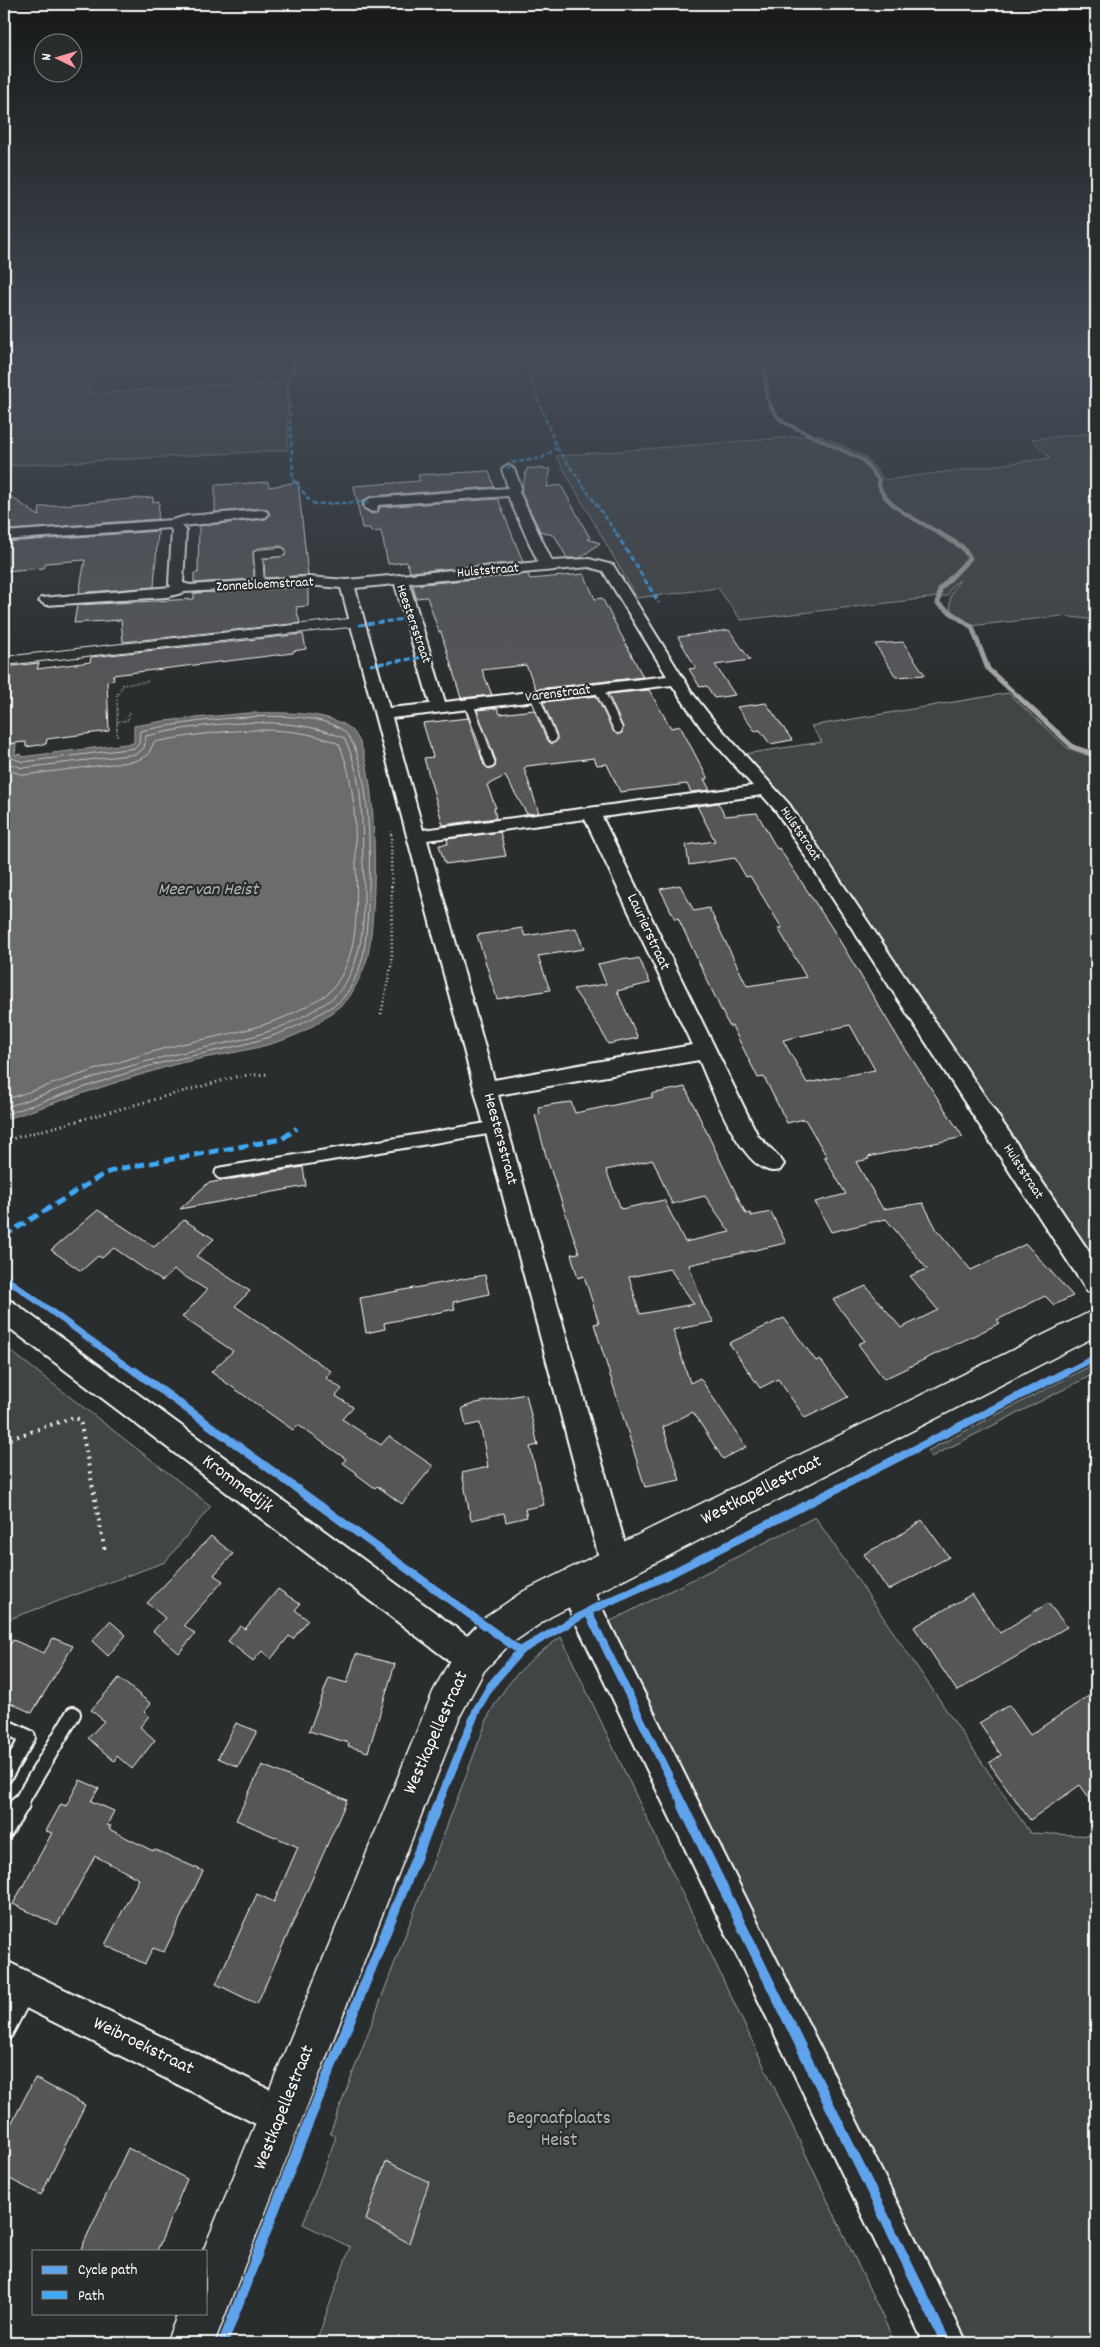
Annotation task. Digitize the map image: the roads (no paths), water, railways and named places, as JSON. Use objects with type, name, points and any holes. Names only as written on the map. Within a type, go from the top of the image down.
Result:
[{"type":"street","points":[[508,469],[515,487],[513,492],[547,566]]},
{"type":"street","points":[[372,508],[371,502],[513,492]]},
{"type":"street","points":[[4,536],[173,524],[187,520],[261,514]]},
{"type":"street","points":[[173,524],[179,530],[176,583],[183,588]]},
{"type":"street","name":"Hulststraat","points":[[401,579],[589,563],[608,568],[676,680],[708,725],[768,789],[788,816],[1096,1283]]},
{"type":"street","name":"Heestersstraat","points":[[439,708],[401,579],[347,584],[616,1564]]},
{"type":"street","name":"Zonnebloemstraat","points":[[46,601],[167,593],[183,588],[308,581],[347,584]]},
{"type":"street","name":"Varenstraat","points":[[439,708],[676,680]]},
{"type":"street","points":[[384,714],[439,708]]},
{"type":"street","points":[[417,836],[768,789]]},
{"type":"street","name":"Laurierstraat","points":[[591,813],[749,1142],[772,1164]]},
{"type":"street","points":[[487,1090],[704,1051]]},
{"type":"street","name":"Krommedijk","points":[[4,1310],[471,1658]]},
{"type":"street","name":"Westkapellestraat","points":[[208,2298],[446,1705],[471,1658],[496,1632],[517,1616],[574,1585],[1096,1322]]},
{"type":"street","points":[[574,1585],[946,2343]]},
{"type":"street","name":"Weibroekstraat","points":[[15,1984],[282,2116]]},
{"type":"street","points":[[190,2343],[202,2314]]},
{"type":"lane","points":[[260,584],[258,554],[281,552]]},
{"type":"lane","points":[[4,661],[358,622]]},
{"type":"lane","points":[[599,689],[618,730]]},
{"type":"lane","points":[[535,696],[552,738]]},
{"type":"lane","points":[[469,704],[490,763]]},
{"type":"lane","points":[[221,1174],[496,1127]]},
{"type":"lane","points":[[4,1830],[73,1714]]},
{"type":"lane","points":[[4,1726],[28,1737],[4,1777]]},
{"type":"lane","points":[[4,2031],[15,1984]]},
{"type":"water","name":"Meer van Heist","points":[[248,713],[287,713],[329,718],[351,729],[361,745],[368,770],[372,803],[374,840],[373,911],[367,959],[351,994],[345,1002],[316,1024],[282,1040],[166,1067],[4,1120],[4,744],[16,743],[15,755],[21,754],[21,757],[134,743],[134,726],[164,721]]},
{"type":"waterway","points":[[870,469],[879,480],[880,488],[885,497],[902,511],[941,534]]},
{"type":"waterway","points":[[939,533],[962,547],[970,558],[940,589],[938,604],[972,627],[988,669],[1073,747],[1091,753]]},
{"type":"waterway","points":[[1087,752],[1096,755]]},
{"type":"park label","name":"Begraafplaats Heist","points":[[559,2130]]}]
